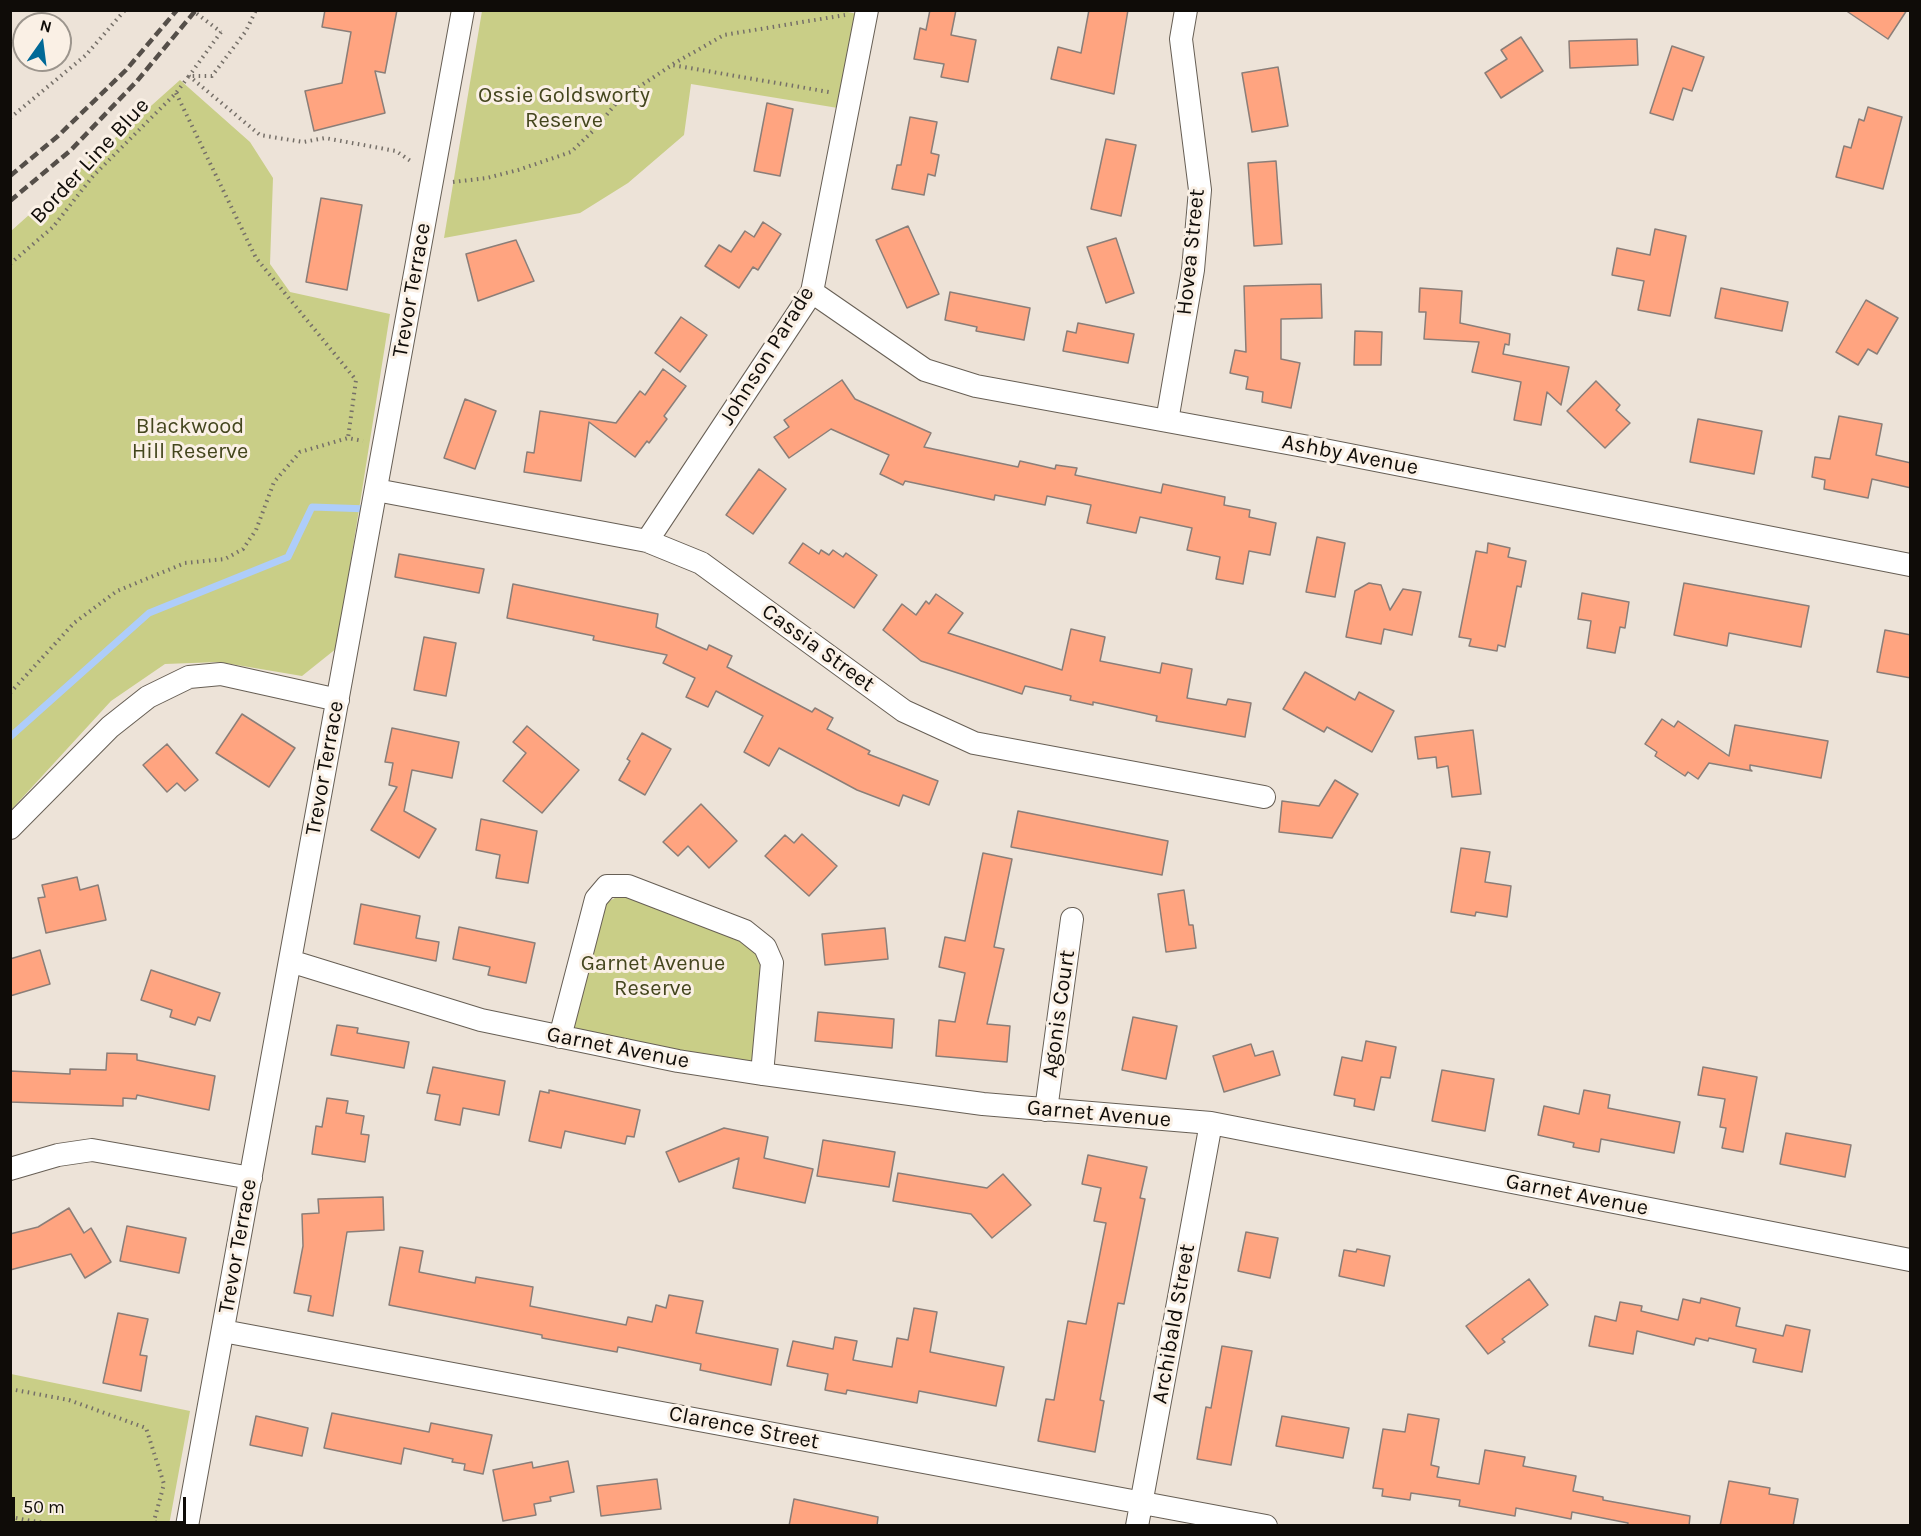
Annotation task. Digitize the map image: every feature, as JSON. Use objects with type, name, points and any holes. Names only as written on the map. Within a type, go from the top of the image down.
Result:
[{"type":"street","name":"Trevor Terrace","points":[[187,1526],[463,10]]},
{"type":"street","name":"Hovea Street","points":[[1167,421],[1193,270],[1200,190],[1181,39],[1186,10]]},
{"type":"street","name":"Johnson Parade","points":[[647,541],[812,292],[867,11]]},
{"type":"street","name":"Ashby Avenue","points":[[812,292],[925,370],[976,386],[1911,566]]},
{"type":"street","name":"Cassia Street","points":[[376,490],[647,541],[701,563],[904,711],[974,743],[1264,797]]},
{"type":"street","points":[[10,828],[110,728],[148,697],[189,677],[220,674],[338,700]]},
{"type":"street","points":[[560,1037],[596,899],[607,886],[628,886],[745,931],[765,947],[772,963],[762,1074]]},
{"type":"street","name":"Agonis Court","points":[[1046,1110],[1072,919]]},
{"type":"street","name":"Garnet Avenue","points":[[290,961],[481,1020],[678,1061],[983,1104],[1211,1123],[1911,1260]]},
{"type":"street","name":"Archibald Street","points":[[1137,1526],[1211,1123]]},
{"type":"street","points":[[10,1169],[58,1155],[92,1150],[251,1178]]},
{"type":"street","name":"Clarence Street","points":[[223,1331],[1266,1526]]},
{"type":"path","points":[[10,118],[86,55],[124,10]]},
{"type":"path","name":"Border Line Blue","points":[[10,264],[53,227],[93,176],[176,93],[221,32],[192,10]]},
{"type":"path","points":[[189,76],[212,76],[246,31],[256,10]]},
{"type":"path","points":[[431,185],[487,178],[571,152],[593,131],[619,100],[672,65],[724,35],[867,11]]},
{"type":"path","points":[[672,65],[850,95]]},
{"type":"path","points":[[189,76],[260,135],[303,142],[325,138],[396,151],[415,164]]},
{"type":"path","points":[[176,93],[256,258],[356,380],[348,438]]},
{"type":"path","points":[[10,693],[74,623],[117,591],[185,563],[225,559],[243,549],[256,530],[274,482],[300,452],[348,438],[384,447]]},
{"type":"path","points":[[10,1389],[69,1400],[146,1428],[164,1484],[154,1521],[159,1526]]},
{"type":"path","points":[[10,1517],[60,1526]]},
{"type":"green space","name":"Ossie Goldsworty Reserve","points":[[837,10],[858,14],[838,108],[691,84],[684,135],[628,183],[580,213],[444,238],[482,11]]},
{"type":"green space","name":"Blackwood Hill Reserve","points":[[180,80],[250,142],[273,178],[270,264],[290,292],[390,314],[337,648],[302,676],[219,662],[165,664],[111,701],[11,810],[11,231]]},
{"type":"green space","name":"Garnet Avenue Reserve","points":[[626,892],[740,937],[759,952],[767,967],[755,1067],[567,1032],[602,905]]},
{"type":"green space","points":[[11,1374],[190,1411],[169,1525],[11,1525]]},
{"type":"building","points":[[325,10],[397,10],[385,73],[375,71],[385,113],[314,131],[305,91],[342,83],[351,32],[322,27]]},
{"type":"building","points":[[930,10],[956,10],[951,35],[976,40],[968,82],[941,77],[944,64],[914,59],[920,28],[926,30]]},
{"type":"building","points":[[1089,10],[1128,10],[1114,94],[1051,79],[1058,47],[1081,53]]},
{"type":"building","points":[[1845,10],[1907,10],[1888,39]]},
{"type":"building","points":[[1521,37],[1543,71],[1501,98],[1485,73],[1507,59],[1501,50]]},
{"type":"building","points":[[1637,39],[1638,65],[1570,68],[1569,41]]},
{"type":"building","points":[[1672,46],[1704,57],[1692,91],[1683,88],[1673,120],[1650,113]]},
{"type":"building","points":[[1278,67],[1288,126],[1252,132],[1242,73]]},
{"type":"building","points":[[767,103],[793,109],[780,176],[754,171]]},
{"type":"building","points":[[1868,107],[1902,117],[1883,189],[1836,177],[1844,146],[1851,148],[1859,119],[1864,121]]},
{"type":"building","points":[[910,117],[937,122],[931,153],[939,155],[935,176],[928,174],[924,195],[892,189],[897,165],[901,165]]},
{"type":"building","points":[[1106,139],[1136,145],[1121,216],[1091,209]]},
{"type":"building","points":[[1276,161],[1282,244],[1254,246],[1248,163]]},
{"type":"building","points":[[321,198],[362,205],[347,290],[306,282]]},
{"type":"building","points":[[763,222],[781,234],[758,270],[753,267],[739,288],[705,266],[719,245],[731,252],[745,231],[754,237]]},
{"type":"building","points":[[908,226],[939,294],[907,308],[876,240]]},
{"type":"building","points":[[1655,229],[1686,236],[1670,316],[1638,310],[1644,281],[1612,275],[1617,248],[1650,255]]},
{"type":"building","points":[[1116,238],[1134,293],[1106,303],[1087,247]]},
{"type":"building","points":[[516,240],[534,281],[478,301],[466,254]]},
{"type":"building","points":[[1321,284],[1322,318],[1281,319],[1281,359],[1300,363],[1291,408],[1262,402],[1263,392],[1246,389],[1248,377],[1230,373],[1235,350],[1246,352],[1244,286]]},
{"type":"building","points":[[1420,288],[1462,291],[1460,323],[1510,334],[1509,345],[1505,344],[1503,354],[1569,367],[1561,405],[1547,392],[1541,425],[1514,420],[1521,382],[1472,372],[1479,342],[1424,339],[1426,312],[1419,312]]},
{"type":"building","points":[[1721,288],[1788,302],[1782,331],[1715,318]]},
{"type":"building","points":[[950,292],[1030,308],[1024,340],[976,331],[977,327],[945,320]]},
{"type":"building","points":[[1866,300],[1898,318],[1877,354],[1868,349],[1858,365],[1836,352]]},
{"type":"building","points":[[681,317],[707,335],[680,372],[655,353]]},
{"type":"building","points":[[1078,323],[1134,334],[1128,363],[1063,351],[1067,331],[1076,333]]},
{"type":"building","points":[[1355,331],[1382,332],[1381,365],[1354,365]]},
{"type":"building","points":[[663,369],[686,386],[664,416],[667,419],[635,457],[589,422],[581,481],[524,472],[527,452],[534,453],[540,411],[616,423],[640,391],[645,395]]},
{"type":"building","points":[[842,380],[855,399],[931,433],[924,447],[1018,467],[1020,461],[1055,469],[1056,465],[1077,468],[1075,475],[1161,493],[1163,484],[1225,497],[1224,505],[1250,510],[1249,517],[1276,523],[1270,555],[1249,551],[1243,584],[1216,579],[1220,557],[1187,550],[1192,528],[1140,517],[1136,533],[1087,523],[1091,505],[1047,496],[1045,505],[995,495],[994,500],[905,481],[903,485],[880,474],[889,455],[831,429],[789,458],[774,437],[789,427],[784,420]]},
{"type":"building","points":[[1596,381],[1620,405],[1616,410],[1630,423],[1605,448],[1567,411]]},
{"type":"building","points":[[465,399],[496,411],[475,469],[444,458]]},
{"type":"building","points":[[1839,416],[1882,424],[1876,455],[1911,463],[1911,488],[1872,479],[1868,498],[1824,489],[1825,480],[1812,477],[1815,457],[1830,459]]},
{"type":"building","points":[[1698,419],[1762,431],[1754,474],[1690,462]]},
{"type":"building","points":[[759,469],[786,489],[753,534],[726,515]]},
{"type":"building","points":[[1317,537],[1345,543],[1335,597],[1306,592]]},
{"type":"building","points":[[803,543],[819,554],[821,550],[829,555],[833,550],[843,557],[846,553],[877,575],[854,608],[789,563]]},
{"type":"building","points":[[1488,543],[1510,548],[1508,557],[1526,561],[1521,587],[1517,586],[1505,647],[1498,645],[1497,651],[1469,646],[1471,639],[1459,637],[1476,551],[1487,553]]},
{"type":"building","points":[[399,554],[484,569],[479,593],[395,577]]},
{"type":"building","points":[[1369,583],[1381,585],[1390,610],[1403,589],[1421,592],[1412,635],[1384,629],[1381,644],[1346,637],[1355,591]]},
{"type":"building","points":[[1684,583],[1809,606],[1801,647],[1729,633],[1727,646],[1674,635]]},
{"type":"building","points":[[513,584],[658,614],[656,627],[707,650],[709,645],[732,656],[727,667],[812,712],[815,708],[833,718],[827,729],[870,751],[868,754],[938,781],[929,805],[903,795],[899,806],[857,790],[779,748],[769,766],[744,752],[763,716],[716,691],[708,707],[686,697],[695,678],[663,663],[667,655],[593,640],[594,636],[507,618]]},
{"type":"building","points":[[1582,593],[1629,602],[1625,628],[1620,627],[1615,653],[1587,648],[1591,621],[1578,619]]},
{"type":"building","points":[[936,594],[963,613],[948,633],[1062,670],[1071,629],[1105,637],[1100,661],[1160,673],[1162,663],[1192,669],[1187,698],[1226,705],[1228,699],[1251,703],[1245,737],[1156,721],[1157,716],[1093,702],[1093,705],[1070,700],[1071,696],[1025,686],[1022,694],[921,661],[883,630],[902,604],[916,615],[926,601],[929,604]]},
{"type":"building","points":[[1885,630],[1911,635],[1911,678],[1877,672]]},
{"type":"building","points":[[424,637],[456,643],[446,696],[414,690]]},
{"type":"building","points":[[1305,672],[1355,700],[1359,692],[1394,711],[1372,752],[1327,727],[1324,732],[1283,709]]},
{"type":"building","points":[[242,714],[295,748],[269,787],[216,753]]},
{"type":"building","points":[[1662,719],[1674,727],[1678,721],[1729,756],[1735,725],[1828,741],[1821,778],[1750,765],[1752,771],[1709,763],[1698,779],[1688,772],[1685,776],[1655,756],[1657,752],[1645,744]]},
{"type":"building","points":[[527,726],[579,770],[542,813],[503,781],[526,753],[513,742]]},
{"type":"building","points":[[392,728],[459,742],[452,778],[412,770],[404,811],[436,829],[419,858],[371,830],[397,787],[389,785],[393,763],[385,762]]},
{"type":"building","points":[[1473,730],[1481,794],[1452,797],[1448,766],[1437,768],[1436,757],[1418,759],[1415,737]]},
{"type":"building","points":[[642,733],[671,749],[645,795],[619,780],[630,761],[627,759]]},
{"type":"building","points":[[167,744],[198,780],[185,791],[177,783],[167,792],[143,765]]},
{"type":"building","points":[[1335,780],[1358,794],[1332,838],[1279,832],[1282,801],[1319,806]]},
{"type":"building","points":[[701,804],[737,841],[709,868],[688,846],[678,856],[663,842]]},
{"type":"building","points":[[1018,811],[1168,841],[1162,875],[1011,847]]},
{"type":"building","points":[[481,819],[537,831],[528,883],[496,878],[500,855],[476,850]]},
{"type":"building","points":[[802,834],[837,866],[809,896],[765,856],[785,835],[794,843]]},
{"type":"building","points":[[1461,848],[1490,852],[1485,882],[1511,886],[1507,917],[1476,912],[1475,916],[1451,912]]},
{"type":"building","points":[[983,853],[1012,859],[994,947],[1004,949],[987,1024],[1010,1026],[1007,1062],[936,1056],[939,1020],[955,1022],[965,973],[939,967],[945,937],[965,941]]},
{"type":"building","points":[[77,877],[80,890],[98,885],[106,920],[46,933],[38,898],[45,897],[42,885]]},
{"type":"building","points":[[1184,890],[1189,925],[1193,925],[1196,948],[1166,952],[1158,894]]},
{"type":"building","points":[[361,904],[420,916],[416,938],[439,942],[436,961],[354,944]]},
{"type":"building","points":[[459,927],[535,943],[526,983],[488,975],[490,967],[453,959]]},
{"type":"building","points":[[885,928],[888,959],[825,965],[822,934]]},
{"type":"building","points":[[40,950],[50,984],[10,996],[10,959]]},
{"type":"building","points":[[151,970],[220,993],[210,1021],[198,1017],[195,1025],[170,1017],[172,1010],[141,1000]]},
{"type":"building","points":[[818,1012],[894,1019],[892,1048],[815,1041]]},
{"type":"building","points":[[1133,1017],[1177,1026],[1166,1079],[1122,1070]]},
{"type":"building","points":[[337,1025],[358,1028],[357,1033],[409,1042],[404,1068],[331,1055]]},
{"type":"building","points":[[1366,1041],[1396,1047],[1390,1078],[1381,1077],[1374,1110],[1354,1106],[1355,1099],[1334,1095],[1342,1057],[1362,1061]]},
{"type":"building","points":[[1251,1044],[1255,1056],[1273,1051],[1280,1075],[1224,1092],[1213,1056]]},
{"type":"building","points":[[107,1053],[137,1054],[137,1060],[215,1076],[209,1110],[137,1095],[136,1099],[123,1098],[123,1106],[10,1102],[10,1071],[70,1074],[70,1069],[106,1070]]},
{"type":"building","points":[[433,1067],[505,1081],[499,1115],[463,1108],[460,1125],[435,1120],[440,1095],[427,1093]]},
{"type":"building","points":[[1703,1067],[1757,1077],[1743,1152],[1722,1148],[1726,1128],[1720,1127],[1725,1099],[1698,1095]]},
{"type":"building","points":[[1442,1070],[1494,1079],[1485,1131],[1432,1121]]},
{"type":"building","points":[[549,1090],[640,1110],[634,1137],[627,1136],[625,1144],[565,1131],[561,1148],[529,1141],[540,1091],[549,1093]]},
{"type":"building","points":[[1584,1090],[1610,1095],[1608,1108],[1680,1122],[1674,1153],[1601,1139],[1599,1152],[1573,1147],[1574,1143],[1538,1135],[1544,1106],[1579,1114]]},
{"type":"building","points":[[327,1098],[348,1101],[346,1113],[364,1116],[361,1134],[369,1135],[365,1162],[312,1154],[316,1126],[322,1127]]},
{"type":"building","points":[[724,1128],[768,1137],[764,1158],[813,1169],[805,1203],[733,1188],[739,1158],[679,1182],[666,1152]]},
{"type":"building","points":[[1786,1133],[1851,1145],[1845,1177],[1780,1164]]},
{"type":"building","points":[[823,1140],[895,1152],[889,1187],[817,1176]]},
{"type":"building","points":[[1088,1155],[1147,1167],[1140,1198],[1145,1199],[1124,1304],[1118,1303],[1100,1400],[1104,1401],[1095,1452],[1038,1441],[1046,1399],[1054,1400],[1068,1321],[1086,1324],[1106,1223],[1094,1221],[1101,1188],[1082,1184]]},
{"type":"building","points":[[898,1173],[987,1188],[1003,1174],[1031,1205],[992,1238],[971,1214],[893,1201]]},
{"type":"building","points":[[383,1197],[384,1230],[347,1232],[333,1316],[308,1311],[311,1296],[294,1293],[303,1246],[302,1214],[319,1213],[318,1199]]},
{"type":"building","points":[[69,1208],[84,1233],[91,1228],[111,1262],[85,1278],[71,1254],[10,1270],[10,1234],[38,1227]]},
{"type":"building","points":[[127,1226],[186,1238],[179,1273],[120,1261]]},
{"type":"building","points":[[1246,1232],[1278,1238],[1270,1278],[1238,1271]]},
{"type":"building","points":[[400,1247],[423,1251],[419,1272],[475,1283],[476,1277],[533,1287],[530,1306],[626,1325],[628,1317],[652,1322],[656,1305],[666,1308],[669,1295],[703,1301],[696,1333],[778,1349],[771,1385],[700,1370],[701,1364],[618,1347],[617,1352],[542,1338],[542,1335],[389,1305]]},
{"type":"building","points":[[1357,1249],[1390,1256],[1384,1286],[1339,1276],[1344,1250],[1356,1252]]},
{"type":"building","points":[[1529,1279],[1548,1305],[1502,1339],[1505,1342],[1488,1354],[1466,1326]]},
{"type":"building","points":[[1701,1298],[1740,1308],[1736,1326],[1783,1336],[1786,1325],[1810,1330],[1802,1372],[1753,1362],[1756,1349],[1709,1338],[1708,1341],[1696,1338],[1694,1345],[1637,1331],[1633,1354],[1589,1346],[1595,1316],[1616,1321],[1620,1302],[1642,1306],[1641,1311],[1678,1320],[1683,1299],[1700,1303]]},
{"type":"building","points":[[914,1308],[937,1312],[930,1352],[1004,1367],[996,1406],[919,1391],[917,1403],[847,1390],[846,1394],[825,1390],[828,1374],[787,1366],[793,1341],[833,1349],[835,1337],[857,1341],[853,1360],[892,1367],[897,1338],[908,1340]]},
{"type":"building","points":[[118,1313],[148,1319],[140,1355],[147,1356],[141,1391],[103,1383]]},
{"type":"building","points":[[1222,1346],[1252,1351],[1231,1465],[1197,1459],[1206,1407],[1211,1408]]},
{"type":"building","points":[[332,1413],[429,1432],[431,1423],[492,1435],[483,1474],[464,1470],[465,1464],[452,1462],[453,1459],[404,1448],[401,1464],[324,1448]]},
{"type":"building","points":[[1408,1414],[1439,1419],[1431,1465],[1439,1467],[1437,1477],[1479,1484],[1485,1450],[1525,1457],[1523,1466],[1576,1476],[1573,1491],[1603,1497],[1603,1500],[1690,1516],[1689,1526],[1627,1526],[1628,1523],[1572,1512],[1571,1519],[1516,1508],[1515,1516],[1459,1506],[1460,1500],[1411,1493],[1410,1500],[1382,1496],[1383,1489],[1373,1488],[1383,1429],[1405,1432]]},
{"type":"building","points":[[256,1416],[308,1428],[302,1456],[250,1445]]},
{"type":"building","points":[[1282,1416],[1349,1428],[1343,1458],[1276,1446]]},
{"type":"building","points":[[568,1461],[574,1492],[550,1497],[551,1501],[534,1504],[536,1515],[503,1521],[493,1470],[532,1462],[533,1468]]},
{"type":"building","points":[[657,1479],[661,1509],[601,1516],[597,1486]]},
{"type":"building","points":[[1729,1481],[1770,1488],[1769,1494],[1798,1499],[1793,1526],[1720,1526]]},
{"type":"building","points":[[794,1499],[878,1517],[877,1526],[789,1526]]},
{"type":"waterway","points":[[10,737],[149,613],[288,557],[312,507],[369,509]]},
{"type":"railway","points":[[10,176],[58,136],[126,70],[177,10]]},
{"type":"railway","points":[[10,201],[71,150],[137,81],[196,10]]}]
